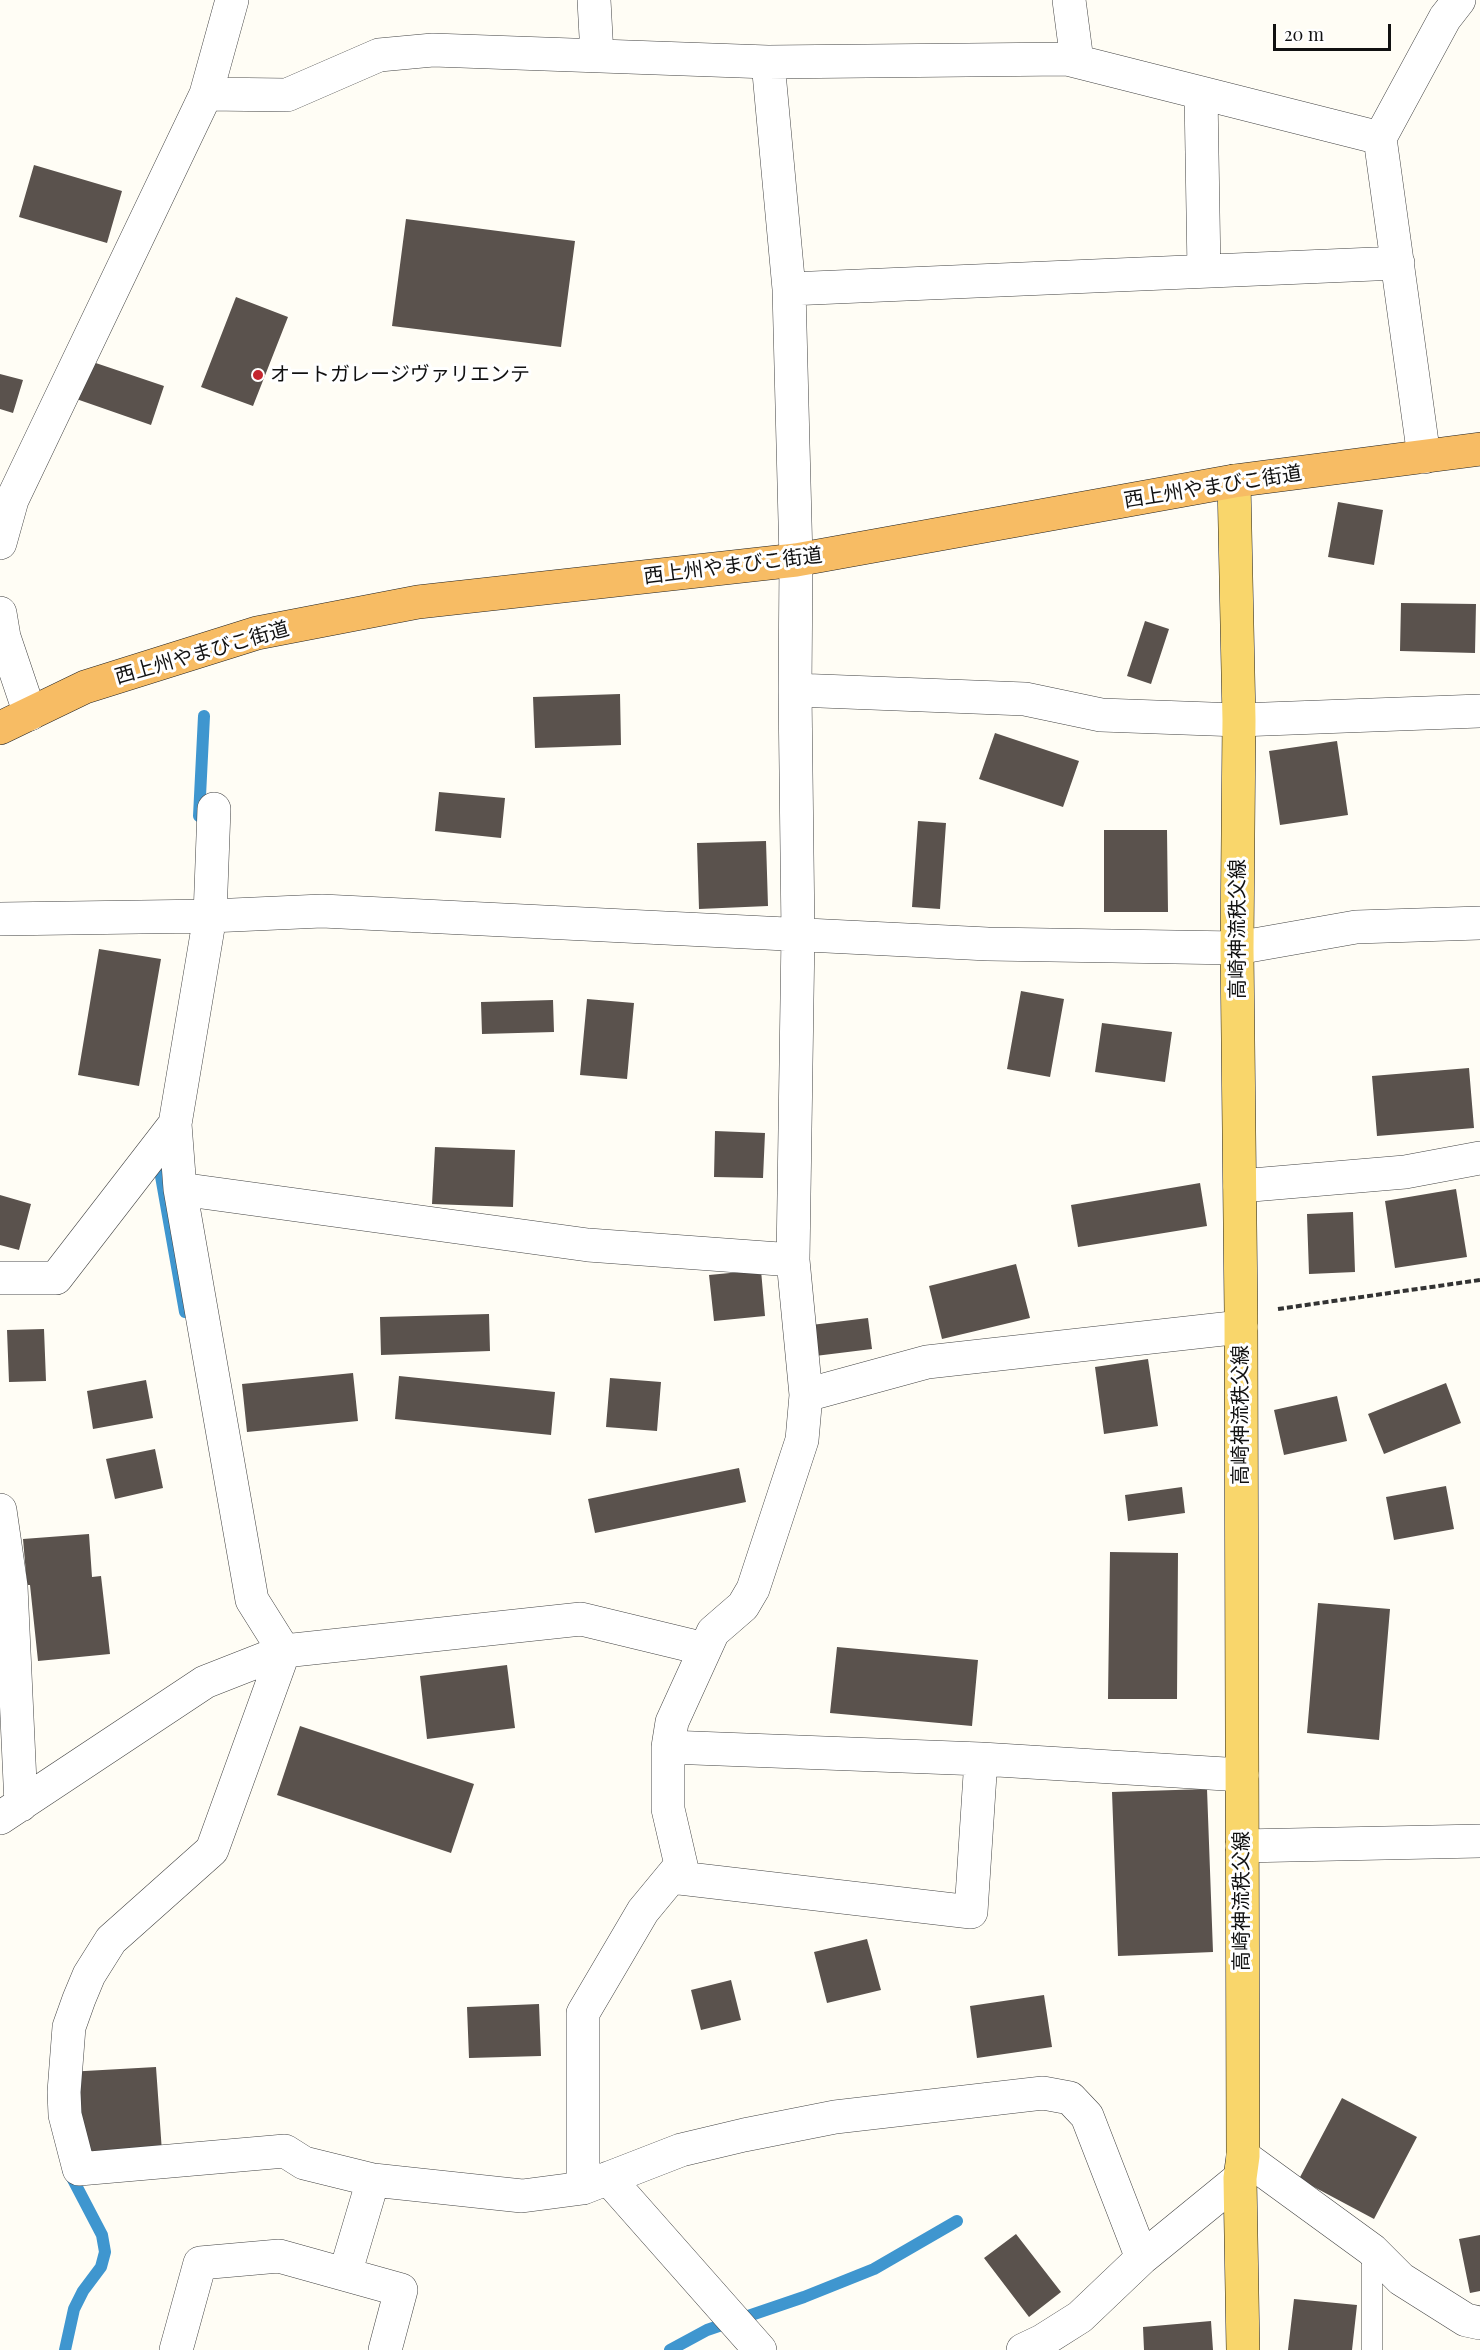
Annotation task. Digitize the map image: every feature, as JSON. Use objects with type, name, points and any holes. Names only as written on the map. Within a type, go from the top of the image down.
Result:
[{"type":"highway","name":"西上州やまびこ街道","points":[[0,728],[85,687],[257,633],[418,602],[796,560],[1234,481],[1480,449]]},
{"type":"main road","name":"高崎神流秩父線","points":[[1234,481],[1239,720],[1243,2350]]},
{"type":"street","points":[[594,0],[597,55]]},
{"type":"street","points":[[1069,0],[1077,61]]},
{"type":"street","points":[[1424,457],[1380,138],[1445,18],[1459,0]]},
{"type":"street","points":[[2,527],[12,500],[206,94],[223,6]]},
{"type":"street","points":[[206,94],[287,95],[379,55],[433,50],[768,62],[1067,59],[1380,138]]},
{"type":"street","points":[[760,2350],[596,2183],[583,2013],[643,1911],[681,1865],[668,1809],[668,1747],[672,1722],[713,1632],[743,1606],[753,1589],[802,1440],[806,1395],[793,1260],[798,934],[796,560],[789,289],[768,62]]},
{"type":"street","points":[[1201,94],[1204,271]]},
{"type":"street","points":[[789,289],[1398,263]]},
{"type":"street","points":[[0,613],[6,657],[30,714]]},
{"type":"street","points":[[795,690],[1025,699],[1101,715],[1239,720],[1480,711]]},
{"type":"street","points":[[214,809],[210,916],[175,1124],[180,1189],[252,1600],[284,1651]]},
{"type":"street","points":[[0,919],[210,916],[322,911],[988,944],[1238,948],[1356,927],[1480,923]]},
{"type":"street","points":[[0,1278],[56,1278],[175,1124]]},
{"type":"street","points":[[1240,1186],[1406,1172],[1480,1158]]},
{"type":"street","points":[[180,1189],[588,1245],[793,1260]]},
{"type":"street","points":[[806,1395],[927,1362],[1241,1320]]},
{"type":"street","points":[[0,1510],[11,1586],[11,1812]]},
{"type":"street","points":[[11,1812],[205,1682],[284,1651],[581,1619],[705,1649]]},
{"type":"street","points":[[284,1651],[212,1850],[111,1940],[89,1975],[69,2027],[64,2092],[65,2115],[79,2169],[285,2151],[304,2163],[373,2180],[522,2196],[596,2183],[681,2150],[744,2135],[835,2117],[1043,2092],[1070,2098],[1087,2116],[1142,2258]]},
{"type":"street","points":[[668,1747],[981,1759],[1242,1775]]},
{"type":"street","points":[[671,1877],[971,1912],[981,1759]]},
{"type":"street","points":[[1242,1846],[1480,1841],[1480,1835]]},
{"type":"street","points":[[1023,2350],[1080,2317],[1241,2167],[1372,2250],[1401,2279],[1466,2320],[1480,2323]]},
{"type":"street","points":[[345,2274],[373,2180]]},
{"type":"street","points":[[176,2350],[200,2263],[279,2256],[401,2290],[385,2350]]},
{"type":"lane","points":[[1372,2250],[1372,2350]]},
{"type":"path","points":[[1241,1320],[1480,1280]]},
{"type":"building","points":[[34,165],[122,191],[107,243],[19,217]]},
{"type":"building","points":[[406,219],[575,241],[561,347],[392,326]]},
{"type":"building","points":[[236,297],[288,317],[253,406],[201,387]]},
{"type":"building","points":[[75,356],[164,386],[151,425],[62,394]]},
{"type":"building","points":[[0,374],[23,380],[13,413],[0,409]]},
{"type":"building","points":[[1338,502],[1383,510],[1374,565],[1328,557]]},
{"type":"building","points":[[1401,603],[1476,604],[1475,653],[1400,651]]},
{"type":"building","points":[[1145,621],[1169,629],[1151,684],[1127,676]]},
{"type":"building","points":[[620,694],[621,745],[535,748],[533,697]]},
{"type":"building","points":[[995,733],[1079,761],[1063,807],[979,779]]},
{"type":"building","points":[[1337,741],[1348,815],[1280,825],[1269,751]]},
{"type":"building","points":[[439,792],[505,798],[501,838],[435,831]]},
{"type":"building","points":[[918,821],[946,823],[940,909],[912,907]]},
{"type":"building","points":[[1104,830],[1167,830],[1168,912],[1104,912]]},
{"type":"building","points":[[766,841],[768,906],[699,909],[697,843]]},
{"type":"building","points":[[99,949],[161,959],[139,1086],[78,1075]]},
{"type":"building","points":[[1021,991],[1064,999],[1050,1077],[1007,1069]]},
{"type":"building","points":[[587,999],[634,1003],[627,1079],[580,1075]]},
{"type":"building","points":[[553,1000],[554,1032],[482,1034],[481,1002]]},
{"type":"building","points":[[1102,1023],[1172,1032],[1165,1082],[1095,1072]]},
{"type":"building","points":[[1469,1068],[1474,1128],[1377,1136],[1372,1076]]},
{"type":"building","points":[[715,1131],[765,1133],[763,1178],[714,1177]]},
{"type":"building","points":[[435,1147],[515,1150],[513,1207],[432,1204]]},
{"type":"building","points":[[1200,1183],[1207,1226],[1078,1247],[1071,1205]]},
{"type":"building","points":[[1456,1189],[1467,1257],[1395,1268],[1385,1201]]},
{"type":"building","points":[[0,1195],[31,1204],[19,1250],[0,1245]]},
{"type":"building","points":[[1353,1212],[1355,1272],[1309,1274],[1307,1214]]},
{"type":"building","points":[[1016,1264],[1030,1318],[942,1339],[929,1286]]},
{"type":"building","points":[[761,1270],[765,1316],[714,1321],[709,1275]]},
{"type":"building","points":[[489,1314],[490,1351],[381,1355],[380,1317]]},
{"type":"building","points":[[868,1318],[872,1349],[799,1358],[795,1327]]},
{"type":"building","points":[[44,1329],[46,1381],[9,1382],[7,1330]]},
{"type":"building","points":[[1148,1359],[1158,1426],[1104,1434],[1095,1367]]},
{"type":"building","points":[[353,1373],[358,1421],[247,1432],[242,1384]]},
{"type":"building","points":[[399,1376],[555,1392],[551,1435],[395,1419]]},
{"type":"building","points":[[610,1378],[661,1382],[657,1431],[606,1427]]},
{"type":"building","points":[[146,1380],[153,1418],[93,1429],[87,1391]]},
{"type":"building","points":[[1446,1383],[1461,1423],[1384,1454],[1368,1414]]},
{"type":"building","points":[[1337,1396],[1347,1441],[1284,1455],[1274,1410]]},
{"type":"building","points":[[155,1449],[163,1488],[115,1499],[106,1459]]},
{"type":"building","points":[[739,1468],[746,1502],[595,1533],[588,1499]]},
{"type":"building","points":[[1446,1486],[1454,1529],[1394,1540],[1386,1497]]},
{"type":"building","points":[[1182,1487],[1185,1513],[1128,1521],[1125,1495]]},
{"type":"building","points":[[89,1534],[92,1577],[101,1576],[110,1654],[38,1661],[23,1539]]},
{"type":"building","points":[[1110,1552],[1178,1553],[1177,1699],[1108,1699]]},
{"type":"building","points":[[1318,1603],[1390,1609],[1379,1740],[1307,1733]]},
{"type":"building","points":[[837,1647],[978,1660],[972,1726],[830,1713]]},
{"type":"building","points":[[507,1665],[515,1728],[427,1739],[420,1676]]},
{"type":"building","points":[[300,1726],[474,1784],[451,1853],[277,1795]]},
{"type":"building","points":[[1207,1789],[1213,1952],[1118,1956],[1112,1792]]},
{"type":"building","points":[[867,1939],[881,1990],[827,2003],[814,1952]]},
{"type":"building","points":[[731,1980],[741,2020],[701,2030],[691,1990]]},
{"type":"building","points":[[1044,1995],[1052,2047],[977,2058],[970,2006]]},
{"type":"building","points":[[539,2004],[541,2056],[469,2058],[467,2007]]},
{"type":"building","points":[[156,2067],[162,2152],[73,2158],[67,2072]]},
{"type":"building","points":[[1342,2098],[1417,2137],[1374,2219],[1299,2179]]},
{"type":"building","points":[[1016,2234],[1061,2292],[1029,2317],[984,2258]]},
{"type":"building","points":[[1480,2235],[1480,2291],[1470,2293],[1459,2239]]},
{"type":"building","points":[[1294,2299],[1357,2305],[1352,2350],[1288,2350]]},
{"type":"building","points":[[1211,2321],[1213,2350],[1144,2350],[1143,2327]]},
{"type":"waterway","points":[[199,816],[204,716]]},
{"type":"waterway","points":[[160,1155],[159,1165],[185,1312]]},
{"type":"waterway","points":[[65,2350],[74,2309],[83,2291],[101,2267],[105,2252],[102,2235],[68,2170]]},
{"type":"waterway","points":[[670,2350],[707,2330],[804,2297],[874,2269],[957,2221]]},
{"type":"place","name":"オートガレージヴァリエンテ","points":[[258,375]]}]
